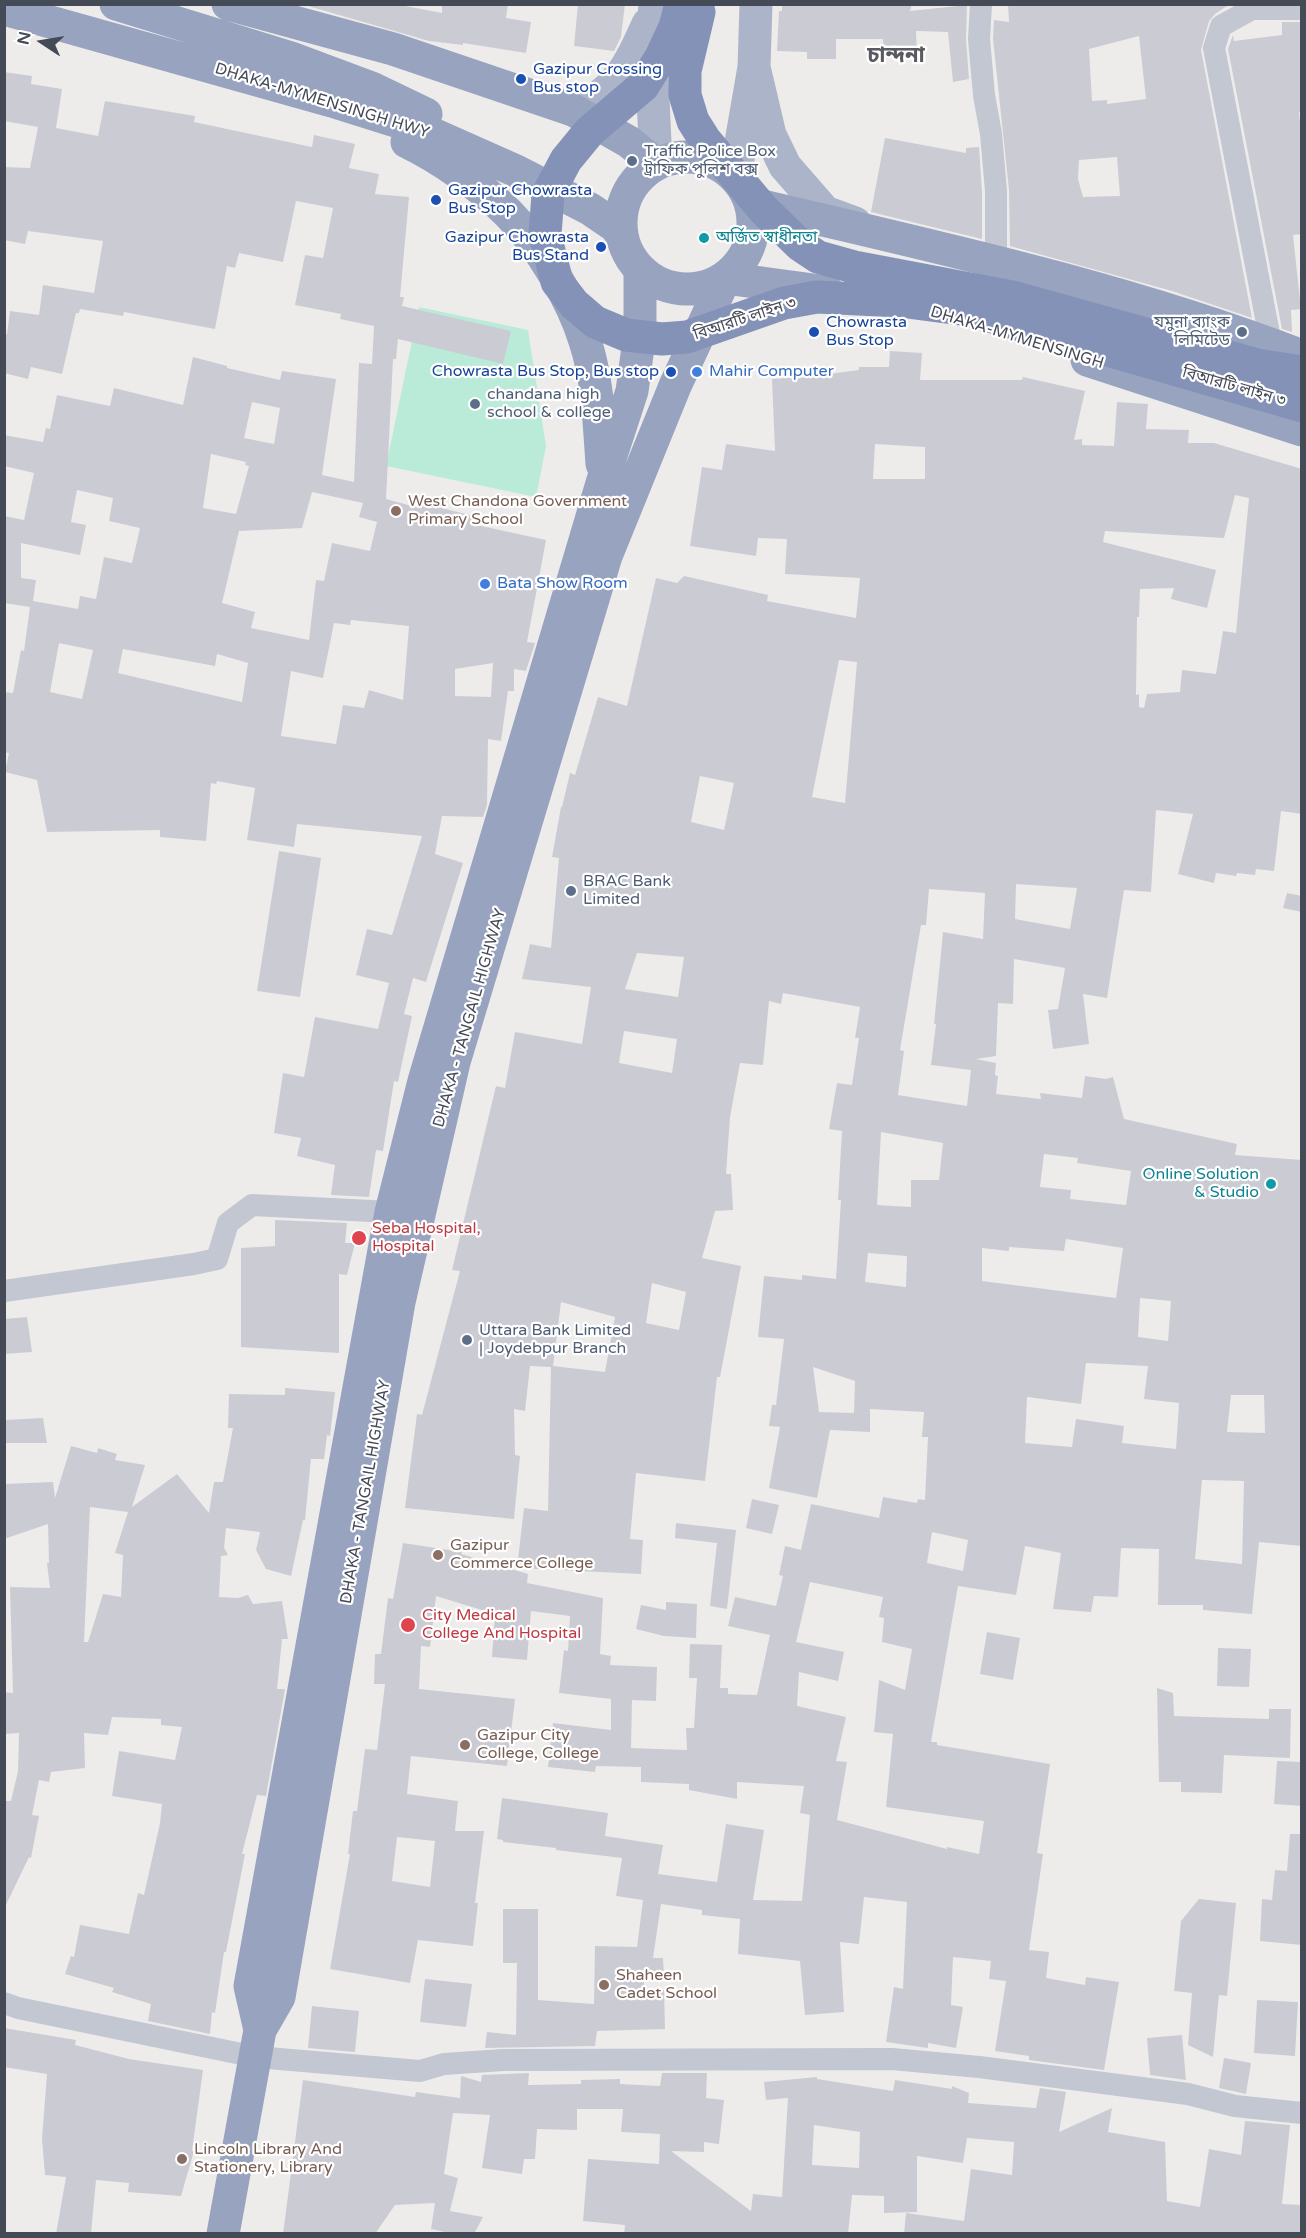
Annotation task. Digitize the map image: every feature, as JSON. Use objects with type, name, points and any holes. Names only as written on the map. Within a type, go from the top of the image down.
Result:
[{"type":"highway","points":[[116,4],[291,58],[374,89],[422,111],[469,139],[541,201],[545,235]]},
{"type":"highway","points":[[228,4],[393,49],[573,110],[629,142],[656,164]]},
{"type":"highway","name":"বিআরটি লাইন ৩","points":[[681,4],[675,27],[661,57],[643,86],[589,132],[566,160],[548,194],[545,235],[557,282],[574,304],[595,322],[626,335],[662,339],[687,338],[784,303],[817,297],[900,301],[968,310],[1302,406]]},
{"type":"highway","name":"বিআরটি লাইন ৩","points":[[700,4],[685,71],[685,95],[693,121],[705,140],[763,209],[800,245],[818,257],[854,267],[1012,297],[1257,364],[1302,372]]},
{"type":"highway","name":"DHAKA-MYMENSINGH HWY","points":[[4,9],[332,101],[423,130],[514,170],[590,209],[615,226],[622,235]]},
{"type":"highway","points":[[332,101],[363,124],[409,142],[456,171],[507,213],[526,235],[562,287],[586,342],[597,401],[603,480]]},
{"type":"highway","name":"DHAKA-MYMENSINGH","points":[[676,157],[698,157],[718,164],[743,190],[753,224],[750,245],[740,264],[725,278],[708,286],[690,290],[672,288],[655,282],[640,271],[625,248],[621,214],[627,194],[639,177],[656,164],[676,157]]},
{"type":"highway","name":"DHAKA-MYMENSINGH","points":[[743,190],[894,237],[1143,301],[1302,356]]},
{"type":"highway","name":"DHAKA - TANGAIL HIGHWAY","points":[[258,2043],[250,1986],[391,1212],[424,1081],[603,480],[632,391],[640,333],[640,271]]},
{"type":"highway","name":"DHAKA-MYMENSINGH","points":[[725,278],[912,306],[992,328],[1302,430]]},
{"type":"highway","name":"DHAKA - TANGAIL HIGHWAY","points":[[223,2234],[258,2043],[279,1998],[399,1302],[454,1062],[606,556],[675,386],[725,278]]},
{"type":"main road","points":[[573,110],[603,95],[618,81],[632,60],[655,4]]},
{"type":"main road","points":[[655,4],[651,55],[656,164]]},
{"type":"main road","points":[[743,190],[754,67],[756,4]]},
{"type":"main road","points":[[754,67],[770,135],[785,166],[808,194],[825,212],[894,237]]},
{"type":"street","points":[[981,4],[979,39],[996,191],[996,262]]},
{"type":"street","points":[[1270,344],[1214,48],[1221,26],[1246,9],[1302,9]]},
{"type":"street","points":[[4,1291],[194,1264],[217,1258],[228,1223],[252,1205],[391,1212]]},
{"type":"street","points":[[4,2002],[18,2008],[258,2043],[420,2071],[444,2064],[503,2060],[892,2059],[979,2067],[1144,2088],[1188,2094],[1235,2106],[1302,2114]]},
{"type":"green space","points":[[419,307],[528,330],[546,446],[536,497],[386,466]]},
{"type":"building","points":[[301,4],[395,4],[442,13],[442,4],[508,4],[506,18],[531,22],[526,53],[463,43],[463,45],[429,41]]},
{"type":"building","points":[[578,4],[625,4],[621,37],[614,51],[574,46]]},
{"type":"building","points":[[782,4],[912,4],[910,11],[967,5],[966,40],[969,79],[953,82],[948,32],[916,31],[917,56],[884,56],[883,39],[836,39],[836,59],[807,59],[807,52],[777,51],[779,11],[782,11]]},
{"type":"building","points":[[1008,4],[1230,4],[1209,21],[1201,50],[1252,318],[1172,291],[1010,246],[1009,190],[993,39],[994,20],[1009,22]],"holes":[[[1139,36],[1146,99],[1107,104],[1107,100],[1092,101],[1089,49]],[[1117,157],[1120,196],[1083,197],[1078,179],[1079,160]]]},
{"type":"building","points":[[1282,22],[1302,22],[1302,112],[1299,112],[1302,144],[1302,234],[1293,235],[1301,309],[1291,310],[1292,332],[1282,329],[1228,49],[1233,35],[1234,41],[1282,35]]},
{"type":"building","points":[[4,72],[32,76],[31,84],[62,89],[56,128],[98,136],[105,101],[195,116],[194,122],[312,147],[314,135],[355,144],[349,168],[379,174],[375,194],[409,197],[400,297],[404,297],[402,306],[511,331],[503,364],[398,339],[396,359],[393,359],[386,499],[419,508],[421,503],[474,516],[472,524],[546,540],[527,642],[535,643],[526,671],[514,669],[514,691],[508,691],[501,741],[488,739],[487,805],[483,817],[442,816],[435,854],[463,863],[426,982],[413,978],[404,1014],[412,1016],[398,1082],[394,1081],[383,1151],[376,1150],[369,1197],[331,1195],[335,1165],[297,1156],[301,1138],[274,1133],[283,1073],[304,1077],[315,1017],[378,1029],[389,983],[356,975],[367,929],[392,935],[422,836],[297,824],[294,847],[247,840],[255,788],[217,781],[216,784],[211,783],[206,841],[160,837],[160,830],[47,832],[37,780],[5,772],[9,753],[4,752],[4,692],[13,693],[21,650],[24,651],[30,607],[4,603],[4,516],[24,520],[34,473],[4,466],[4,435],[43,442],[46,428],[50,429],[57,395],[110,406],[114,388],[183,405],[193,357],[227,366],[227,368],[280,380],[282,371],[336,379],[322,475],[354,482],[359,363],[372,364],[374,326],[340,319],[341,314],[295,305],[305,255],[323,258],[333,208],[296,201],[283,262],[239,253],[235,268],[227,266],[215,329],[124,312],[123,316],[80,309],[79,313],[76,313],[62,374],[31,367],[28,379],[4,373],[4,334],[7,334],[10,311],[39,315],[43,285],[94,293],[103,241],[28,231],[25,244],[4,240],[4,167],[30,168],[38,127],[4,121]],"holes":[[[252,402],[280,408],[274,444],[244,438]],[[211,454],[246,462],[245,465],[249,466],[236,514],[203,508]],[[77,490],[113,498],[109,521],[140,528],[132,563],[104,557],[96,599],[80,596],[78,609],[33,601],[36,580],[21,578],[21,543],[80,555],[86,525],[71,522]],[[312,492],[363,503],[359,517],[377,522],[370,551],[332,543],[324,581],[316,580],[309,640],[251,628],[255,612],[222,603],[239,531],[302,528]],[[351,620],[409,626],[403,700],[369,690],[364,708],[343,705],[336,744],[281,736],[291,671],[323,678],[334,623],[350,625]],[[59,643],[93,650],[82,699],[50,692]],[[123,649],[215,666],[217,654],[248,663],[242,702],[118,673]],[[493,663],[491,697],[455,696],[455,669]]]},
{"type":"building","points":[[885,138],[966,153],[966,148],[979,147],[982,239],[871,212]]},
{"type":"building","points":[[890,351],[922,353],[920,380],[1022,380],[1023,377],[1085,391],[1074,440],[1082,439],[1082,445],[1114,446],[1117,402],[1148,404],[1146,429],[1189,430],[1188,443],[1214,443],[1302,469],[1302,814],[1281,811],[1274,871],[1256,869],[1255,875],[1237,873],[1236,876],[1216,873],[1214,883],[1178,874],[1193,814],[1156,810],[1151,892],[1124,890],[1107,998],[1083,994],[1089,1044],[1053,1049],[1048,1010],[1058,1009],[1065,968],[1014,959],[1013,1004],[998,1003],[996,1056],[976,1059],[996,1063],[995,1075],[998,1076],[996,1094],[1041,1099],[1040,1093],[1082,1098],[1085,1076],[1106,1079],[1113,1077],[1124,1119],[1237,1144],[1235,1155],[1302,1160],[1302,1546],[1259,1542],[1252,1614],[1203,1610],[1203,1605],[1158,1605],[1159,1549],[1121,1548],[1118,1597],[1094,1596],[1091,1612],[1053,1609],[1061,1553],[1025,1546],[1016,1595],[958,1586],[931,1742],[937,1742],[937,1745],[1050,1764],[1037,1853],[1043,1854],[1029,1950],[1049,1952],[1046,1978],[1085,1985],[1086,1977],[1119,1982],[1104,2070],[1029,2060],[1029,2056],[995,2051],[1006,1981],[989,1979],[991,1961],[953,1957],[951,2005],[963,2007],[956,2048],[928,2043],[928,2048],[886,2042],[894,1987],[903,1989],[907,1902],[864,1897],[859,1944],[840,1942],[844,2012],[805,2015],[800,1961],[738,1954],[740,1919],[702,1915],[702,1910],[661,1904],[653,1958],[663,1958],[664,1976],[644,1978],[644,1988],[664,1990],[665,2029],[597,2031],[595,2046],[485,2048],[487,2032],[516,2035],[517,1963],[503,1963],[503,1909],[538,1909],[538,2000],[594,2004],[595,1946],[637,1947],[643,1900],[616,1896],[622,1858],[503,1842],[497,1839],[502,1798],[608,1813],[605,1836],[663,1845],[658,1874],[717,1882],[726,1824],[764,1830],[753,1900],[802,1901],[810,1815],[800,1813],[804,1786],[737,1782],[737,1799],[689,1790],[689,1784],[641,1782],[641,1767],[596,1766],[595,1772],[548,1767],[553,1723],[611,1730],[611,1699],[559,1693],[564,1650],[568,1651],[570,1616],[531,1611],[527,1660],[492,1657],[495,1614],[436,1596],[430,1647],[421,1646],[419,1689],[515,1699],[507,1766],[411,1756],[407,1794],[458,1801],[455,1831],[484,1831],[475,1903],[478,1903],[473,1946],[418,1940],[410,1983],[330,1969],[350,1854],[348,1854],[353,1811],[357,1811],[365,1749],[377,1750],[385,1684],[374,1684],[375,1654],[381,1654],[388,1598],[393,1599],[403,1543],[462,1552],[461,1554],[528,1574],[527,1583],[603,1598],[600,1654],[611,1656],[610,1665],[657,1667],[656,1701],[632,1700],[631,1748],[687,1750],[686,1728],[694,1728],[697,1678],[689,1678],[690,1644],[722,1645],[720,1688],[728,1688],[728,1694],[757,1695],[770,1635],[728,1626],[735,1597],[776,1606],[783,1576],[779,1575],[785,1546],[801,1550],[811,1504],[879,1518],[883,1497],[917,1503],[918,1499],[925,1500],[928,1437],[922,1437],[924,1412],[870,1409],[870,1432],[830,1430],[817,1498],[769,1488],[780,1427],[769,1426],[772,1405],[776,1405],[784,1339],[758,1337],[764,1276],[802,1280],[802,1275],[836,1279],[842,1131],[829,1129],[837,1083],[852,1085],[859,1038],[855,1038],[860,1007],[783,993],[781,1004],[769,1001],[763,1065],[740,1063],[730,1117],[726,1174],[731,1174],[733,1210],[715,1211],[702,1258],[741,1266],[720,1377],[717,1377],[705,1481],[636,1473],[630,1539],[643,1540],[641,1574],[517,1568],[524,1508],[548,1511],[551,1367],[530,1366],[525,1411],[514,1409],[515,1455],[520,1456],[514,1519],[405,1508],[417,1414],[422,1415],[460,1271],[452,1270],[496,1086],[505,1088],[515,1032],[582,1044],[591,987],[522,979],[530,944],[551,948],[559,858],[552,857],[561,807],[570,773],[575,775],[598,697],[627,706],[656,578],[677,583],[684,576],[768,595],[767,601],[856,618],[860,578],[785,574],[787,539],[758,538],[756,556],[690,546],[702,467],[722,470],[726,444],[775,451],[772,379],[859,370],[859,367],[889,367]],"holes":[[[875,444],[925,447],[925,479],[873,479]],[[1235,495],[1249,498],[1236,633],[1223,631],[1216,674],[1182,670],[1180,692],[1147,694],[1144,708],[1139,707],[1139,694],[1136,695],[1137,617],[1139,617],[1140,589],[1174,588],[1171,599],[1207,608],[1216,570],[1103,542],[1105,531],[1224,538]],[[839,660],[857,662],[845,803],[812,797]],[[700,776],[734,783],[724,830],[691,822]],[[1016,884],[1077,888],[1070,929],[1015,919]],[[929,889],[985,893],[983,939],[943,932],[934,1024],[936,1024],[931,1065],[971,1070],[967,1106],[898,1095],[904,1051],[900,1050],[921,925],[926,925]],[[637,953],[684,957],[678,997],[625,989]],[[624,1031],[677,1039],[672,1073],[619,1063]],[[881,1132],[943,1143],[939,1180],[911,1180],[911,1207],[877,1205]],[[1044,1154],[1078,1158],[1077,1163],[1131,1171],[1126,1205],[1070,1199],[1071,1190],[1040,1187]],[[1066,1239],[1123,1248],[1116,1298],[982,1281],[982,1248],[1009,1251],[1009,1247],[1064,1251]],[[868,1253],[907,1256],[906,1287],[865,1282]],[[652,1283],[686,1292],[679,1330],[646,1323]],[[1140,1298],[1171,1301],[1168,1341],[1138,1337]],[[561,1302],[615,1317],[605,1372],[553,1366]],[[1086,1363],[1148,1366],[1144,1399],[1179,1403],[1176,1449],[1122,1443],[1124,1426],[1076,1419],[1072,1447],[1025,1443],[1027,1397],[1081,1404]],[[813,1367],[855,1381],[854,1413],[819,1412]],[[1231,1395],[1264,1395],[1265,1433],[1227,1432]],[[1202,1480],[1244,1481],[1242,1564],[1195,1559]],[[932,1532],[968,1540],[963,1571],[927,1563]],[[810,1582],[883,1597],[879,1617],[884,1618],[882,1642],[912,1649],[905,1690],[879,1680],[874,1732],[893,1734],[886,1807],[984,1821],[979,1854],[947,1847],[947,1849],[837,1820],[847,1762],[836,1761],[846,1717],[797,1706],[799,1672],[838,1681],[844,1652],[796,1642]],[[397,1837],[435,1841],[430,1887],[392,1881]]]},
{"type":"building","points":[[279,851],[321,858],[300,997],[257,991]]},
{"type":"building","points":[[1287,893],[1302,896],[1302,912],[1283,908]]},
{"type":"building","points":[[275,1220],[347,1223],[345,1243],[355,1243],[347,1275],[339,1274],[339,1353],[241,1347],[241,1248],[275,1246]]},
{"type":"building","points":[[27,1317],[32,1352],[4,1354],[4,1319]]},
{"type":"building","points":[[285,1388],[335,1392],[330,1436],[327,1435],[324,1459],[311,1459],[305,1520],[303,1520],[291,1576],[266,1569],[256,1550],[260,1532],[226,1528],[224,1548],[228,1555],[221,1556],[219,1597],[238,1598],[248,1595],[253,1604],[282,1601],[288,1639],[282,1639],[277,1689],[285,1689],[266,1796],[257,1795],[242,1854],[245,1854],[226,1952],[224,1952],[215,2013],[212,2012],[210,2034],[148,2021],[151,2004],[112,1992],[114,1988],[65,1974],[71,1956],[74,1957],[80,1925],[129,1934],[138,1893],[144,1895],[162,1804],[112,1796],[119,1751],[175,1760],[182,1727],[161,1725],[161,1719],[112,1717],[108,1735],[84,1733],[85,1768],[51,1772],[49,1782],[39,1780],[32,1815],[39,1816],[31,1858],[29,1857],[4,1909],[4,1801],[11,1801],[18,1771],[19,1733],[4,1734],[4,1692],[13,1693],[10,1587],[50,1588],[47,1563],[49,1563],[48,1524],[4,1539],[4,1484],[53,1482],[55,1498],[71,1446],[97,1453],[98,1448],[117,1454],[115,1460],[145,1465],[132,1507],[177,1474],[209,1513],[214,1482],[223,1482],[233,1428],[228,1428],[229,1394],[285,1395]],"holes":[[[90,1507],[128,1512],[115,1553],[123,1555],[121,1597],[103,1594],[88,1642],[84,1642]]]},
{"type":"building","points":[[43,1418],[47,1443],[4,1443],[4,1420]]},
{"type":"building","points":[[752,1499],[779,1505],[772,1534],[746,1528]]},
{"type":"building","points":[[676,1523],[736,1530],[727,1609],[710,1606],[717,1543],[675,1538]]},
{"type":"building","points":[[666,1602],[697,1604],[696,1638],[664,1636],[636,1629],[641,1605],[666,1610]]},
{"type":"building","points":[[987,1632],[1020,1638],[1013,1680],[980,1674]]},
{"type":"building","points":[[1218,1648],[1251,1649],[1249,1687],[1217,1686]]},
{"type":"building","points":[[1157,1688],[1173,1693],[1174,1716],[1269,1719],[1269,1709],[1291,1709],[1290,1758],[1224,1755],[1222,1793],[1181,1792],[1181,1782],[1159,1782]]},
{"type":"building","points":[[1277,1761],[1302,1762],[1302,1806],[1274,1804]]},
{"type":"building","points":[[1290,1834],[1302,1834],[1302,1945],[1260,1941],[1262,1899],[1272,1900],[1275,1870],[1287,1871]]},
{"type":"building","points":[[1199,1899],[1236,1903],[1227,1996],[1219,1995],[1213,2057],[1188,2045],[1192,1993],[1174,1991],[1181,1921]]},
{"type":"building","points":[[425,1979],[472,1984],[466,2027],[420,2022]]},
{"type":"building","points":[[1257,2000],[1298,2002],[1295,2056],[1254,2053]]},
{"type":"building","points":[[312,2006],[359,2011],[355,2052],[308,2048]]},
{"type":"building","points":[[4,2028],[76,2040],[75,2045],[129,2059],[203,2070],[192,2151],[194,2151],[181,2196],[128,2192],[129,2183],[96,2180],[91,2234],[56,2234],[66,2177],[45,2175],[42,2139],[47,2074],[4,2067]]},
{"type":"building","points":[[1182,2035],[1186,2080],[1150,2075],[1147,2038]]},
{"type":"building","points":[[1224,2058],[1251,2063],[1246,2094],[1219,2088]]},
{"type":"building","points":[[529,2073],[528,2085],[581,2084],[581,2080],[620,2079],[620,2084],[660,2086],[662,2073],[707,2073],[706,2098],[724,2100],[719,2144],[704,2142],[704,2152],[671,2151],[751,2211],[753,2194],[782,2197],[788,2098],[766,2100],[764,2082],[817,2077],[817,2079],[893,2091],[895,2080],[952,2089],[952,2086],[969,2093],[968,2103],[1036,2108],[1040,2088],[1066,2092],[1059,2132],[1112,2108],[1108,2132],[1165,2142],[1167,2201],[1200,2207],[1209,2149],[1241,2155],[1245,2121],[1290,2125],[1282,2204],[1302,2205],[1302,2234],[904,2234],[906,2213],[964,2221],[971,2169],[1012,2175],[1014,2142],[967,2138],[963,2163],[917,2156],[917,2212],[884,2213],[884,2196],[852,2195],[848,2234],[624,2234],[625,2225],[583,2221],[588,2159],[659,2164],[660,2134],[621,2132],[623,2109],[577,2109],[577,2130],[537,2129],[535,2159],[524,2159],[522,2174],[482,2168],[490,2115],[453,2113],[444,2174],[458,2178],[450,2211],[483,2217],[474,2234],[454,2234],[431,2229],[435,2203],[395,2205],[375,2234],[283,2234],[303,2080],[415,2097],[416,2092],[460,2098],[461,2076],[481,2082],[482,2075]],"holes":[[[814,2125],[860,2132],[859,2168],[812,2165]]]},
{"type":"place","name":"Gazipur Crossing Bus stop","points":[[521,79]]},
{"type":"place","name":"Traffic Police Box ট্রাফিক পুলিশ বক্স","points":[[632,161]]},
{"type":"place","name":"Gazipur Chowrasta Bus Stop","points":[[436,200]]},
{"type":"place","name":"অর্জিত স্বাধীনতা","points":[[704,238]]},
{"type":"place","name":"Gazipur Chowrasta Bus Stand","points":[[601,247]]},
{"type":"place","name":"Chowrasta Bus Stop","points":[[814,332]]},
{"type":"place","name":"যমুনা ব্যাংক লিমিটেড","points":[[1242,332]]},
{"type":"place","name":"Chowrasta Bus Stop, Bus stop","points":[[671,372]]},
{"type":"place","name":"Mahir Computer","points":[[697,372]]},
{"type":"place","name":"chandana high school & college","points":[[475,404]]},
{"type":"place","name":"West Chandona Government Primary School","points":[[396,511]]},
{"type":"place","name":"Bata Show Room","points":[[485,584]]},
{"type":"place","name":"BRAC Bank Limited","points":[[571,891]]},
{"type":"place","name":"Online Solution & Studio","points":[[1271,1184]]},
{"type":"place","name":"Seba Hospital, Hospital","points":[[359,1238]]},
{"type":"place","name":"Uttara Bank Limited | Joydebpur Branch","points":[[467,1340]]},
{"type":"place","name":"Gazipur Commerce College","points":[[438,1555]]},
{"type":"place","name":"City Medical College And Hospital","points":[[408,1625]]},
{"type":"place","name":"Gazipur City College, College","points":[[465,1745]]},
{"type":"place","name":"Shaheen Cadet School","points":[[604,1985]]},
{"type":"place","name":"Lincoln Library And Stationery, Library","points":[[182,2159]]},
{"type":"district","name":"চান্দনা","points":[[896,56]]}]
